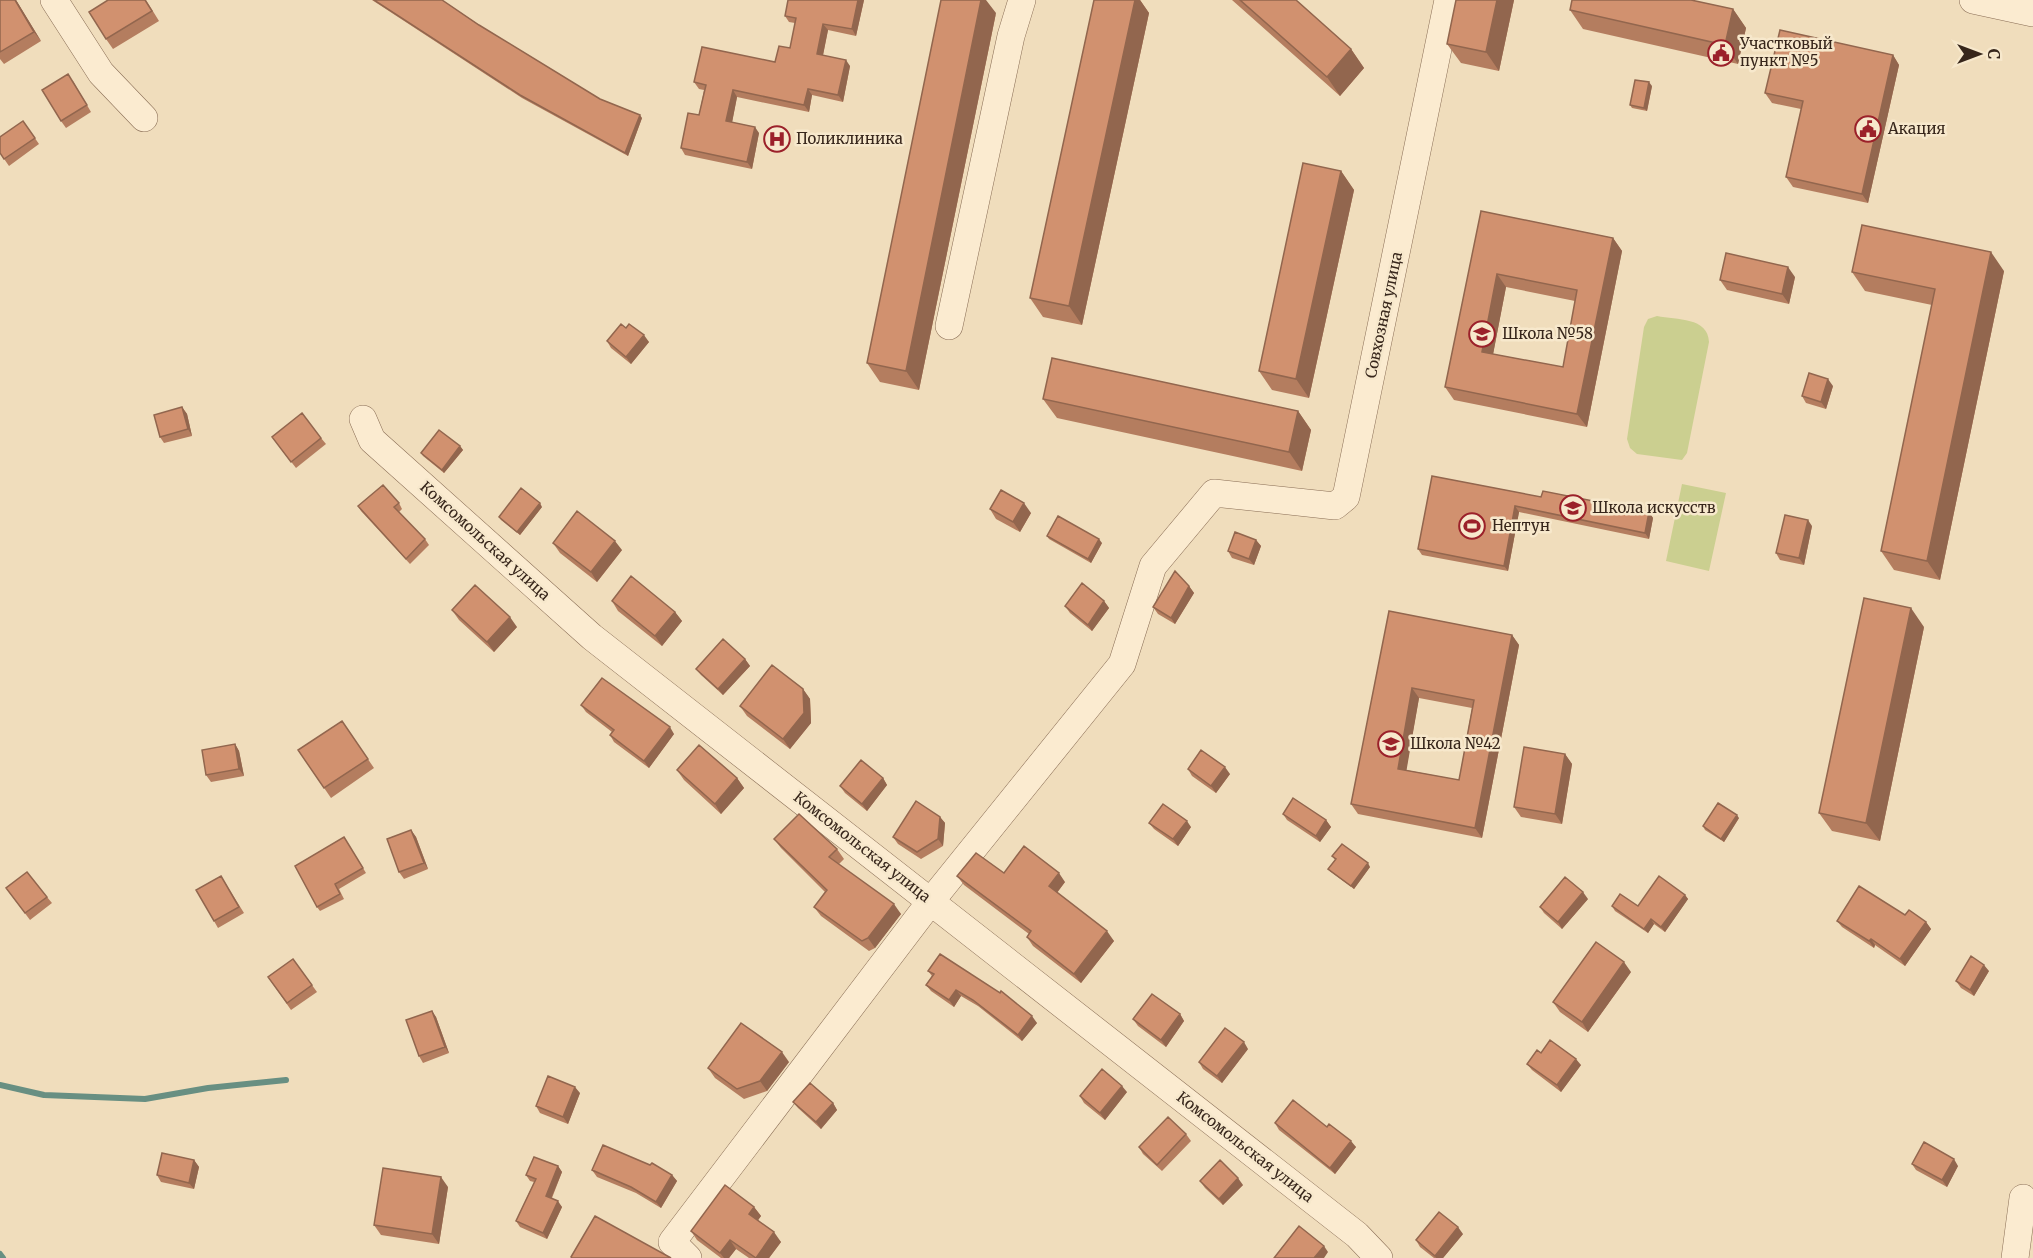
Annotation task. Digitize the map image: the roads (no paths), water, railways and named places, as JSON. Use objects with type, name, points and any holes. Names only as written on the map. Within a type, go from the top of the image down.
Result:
[{"type":"street","points":[[54,0],[101,73],[144,118]]},
{"type":"street","points":[[949,326],[1011,36],[1022,0]]},
{"type":"street","name":"Совхозная улица","points":[[931,901],[1122,664],[1153,566],[1214,493],[1335,506],[1346,497],[1448,0]]},
{"type":"street","points":[[1973,0],[2033,13]]},
{"type":"street","name":"Комсомольская улица","points":[[363,419],[372,440],[592,637],[1357,1235],[1379,1258]]},
{"type":"street","points":[[680,1250],[931,901]]},
{"type":"street","points":[[2015,1258],[2023,1198]]},
{"type":"waterway","points":[[0,1085],[44,1095],[145,1099],[208,1088],[286,1080]]},
{"type":"waterway","points":[[0,1254],[3,1258]]},
{"type":"place","name":"Участковый пункт №5","points":[[1721,53]]},
{"type":"place","name":"Акация","points":[[1868,129]]},
{"type":"place","name":"Поликлиника","points":[[777,139]]},
{"type":"place","name":"Школа №58","points":[[1482,334]]},
{"type":"place","name":"Школа искусств","points":[[1573,508]]},
{"type":"place","name":"Нептун","points":[[1472,526]]},
{"type":"place","name":"Школа №42","points":[[1391,744]]}]
